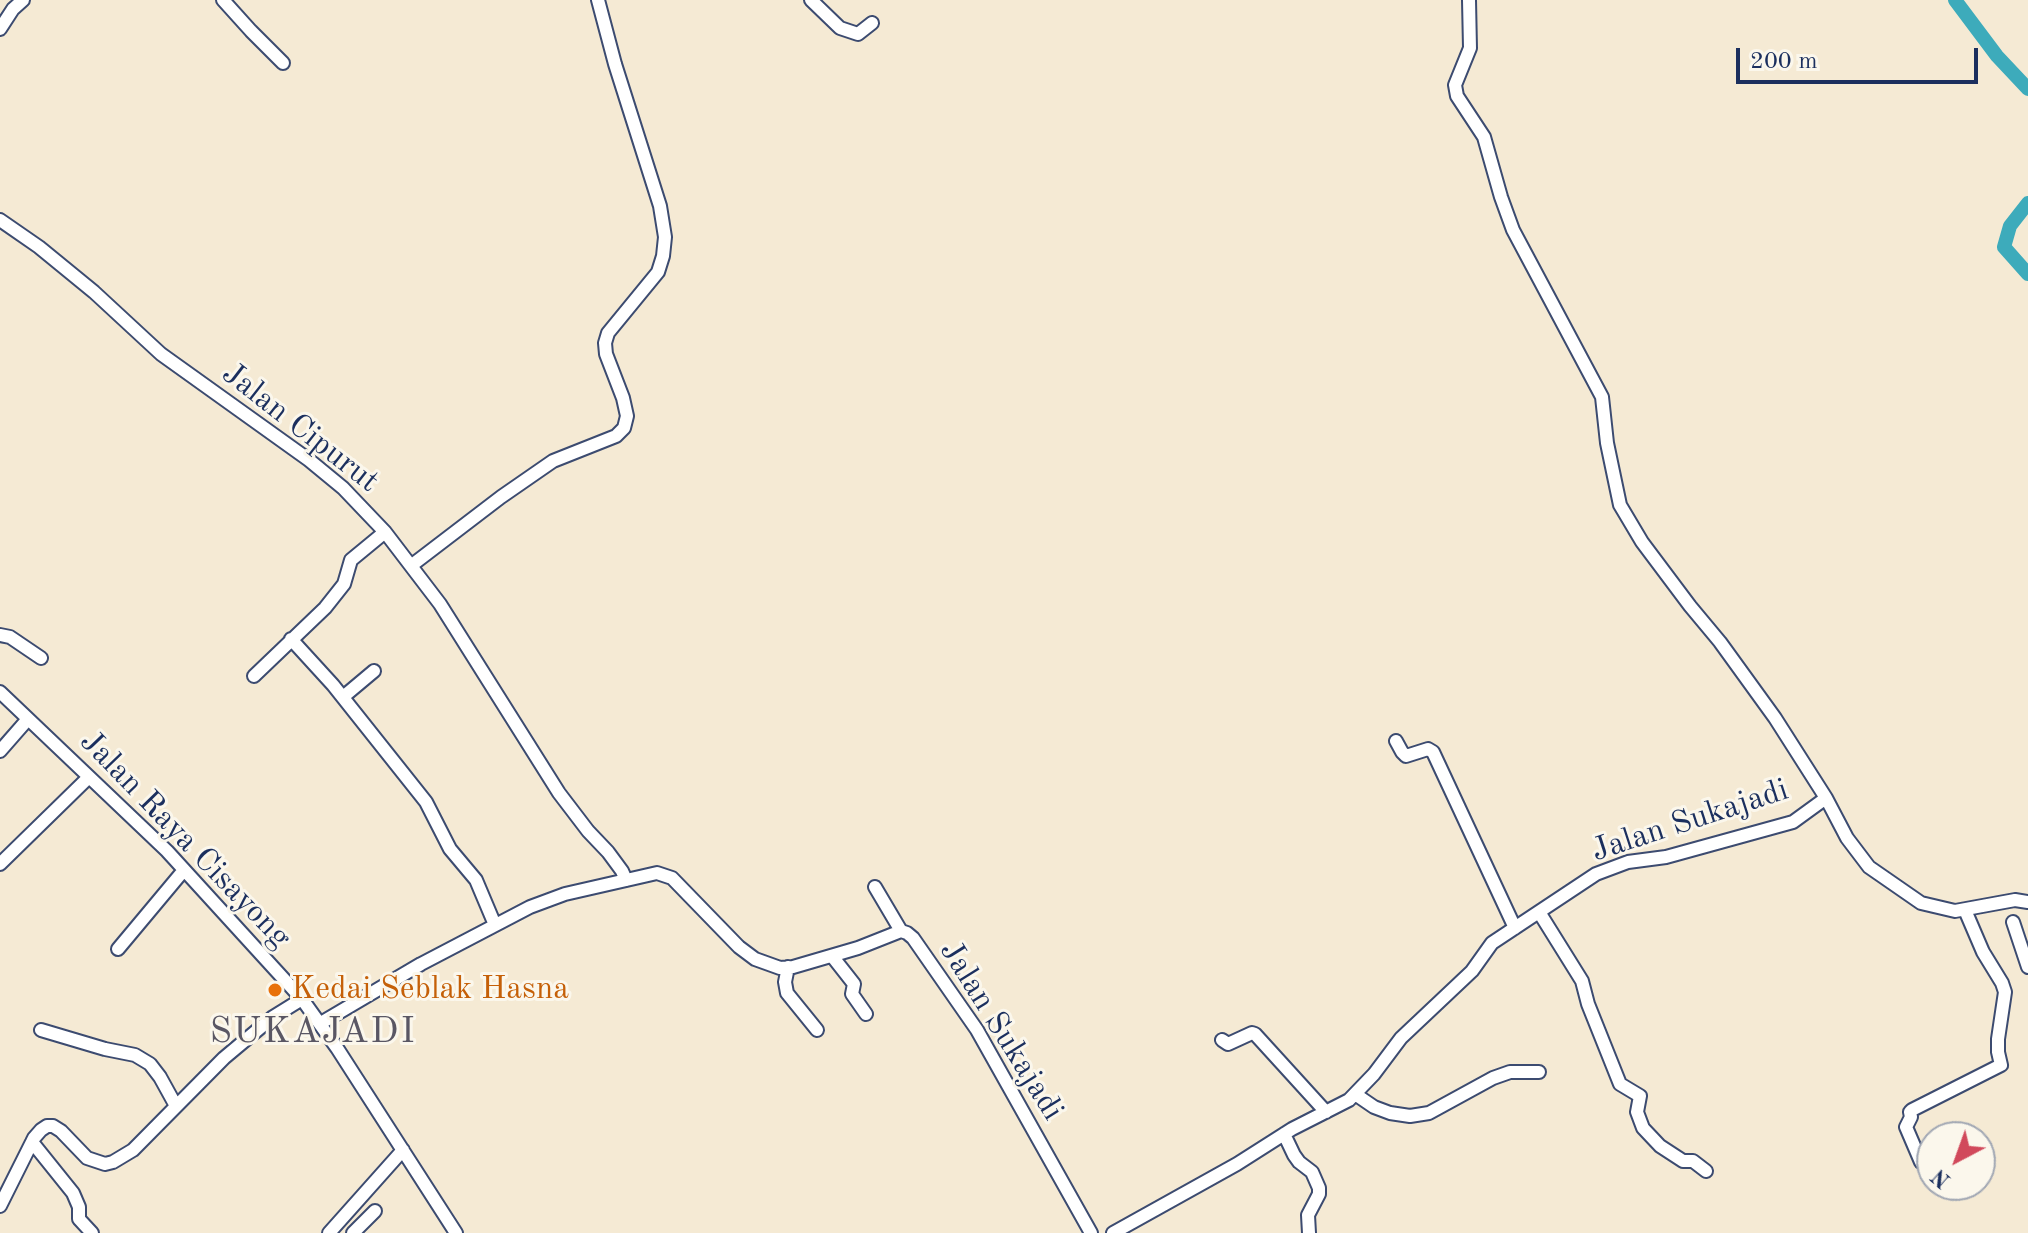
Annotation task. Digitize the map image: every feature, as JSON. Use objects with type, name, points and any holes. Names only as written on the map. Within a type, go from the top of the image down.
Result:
[{"type":"street","points":[[0,29],[23,0]]},
{"type":"street","points":[[223,0],[283,63]]},
{"type":"street","points":[[412,565],[553,461],[616,436],[624,428],[627,416],[623,398],[606,354],[605,343],[608,333],[658,272],[665,237],[660,206],[598,0]]},
{"type":"street","points":[[811,0],[840,28],[858,34],[872,23]]},
{"type":"street","points":[[1469,0],[1470,48],[1455,85],[1457,96],[1484,137],[1513,230],[1602,397],[1607,443],[1620,505],[1642,542],[1775,718],[1826,798],[1847,838],[1869,867],[1921,903],[1955,911],[2015,900],[2028,902]]},
{"type":"street","name":"Jalan Cipurut","points":[[0,220],[94,292],[161,354],[309,460],[343,488],[385,532],[447,616],[559,793],[608,852],[626,880]]},
{"type":"street","points":[[254,676],[325,608],[344,584],[351,560],[385,532]]},
{"type":"street","points":[[0,635],[10,637],[41,658]]},
{"type":"street","points":[[291,639],[343,697],[426,802],[450,849],[476,880],[495,925]]},
{"type":"street","points":[[343,697],[374,671]]},
{"type":"street","name":"Jalan Raya Cisayong","points":[[0,692],[184,870],[302,999],[321,1023],[456,1233]]},
{"type":"street","points":[[0,751],[28,719]]},
{"type":"street","points":[[1396,741],[1406,756],[1428,749],[1433,752],[1515,928]]},
{"type":"street","points":[[0,864],[89,777]]},
{"type":"street","name":"Jalan Sukajadi","points":[[1113,1233],[1349,1100],[1374,1074],[1401,1038],[1472,971],[1492,943],[1596,874],[1628,862],[1666,857],[1793,822],[1826,798]]},
{"type":"street","points":[[118,949],[184,870]]},
{"type":"street","points":[[321,1023],[421,964],[530,907],[553,898],[657,873],[672,878],[739,947],[755,959],[780,968],[788,967],[785,982],[787,993],[817,1030]]},
{"type":"street","points":[[875,887],[901,931]]},
{"type":"street","points":[[1916,1150],[1906,1127],[1910,1112],[2001,1065],[1998,1039],[2005,992],[1965,910]]},
{"type":"street","points":[[1539,912],[1582,981],[1620,1084],[1640,1096],[1637,1112],[1643,1128],[1660,1146],[1683,1161],[1693,1161],[1706,1171]]},
{"type":"street","points":[[2013,922],[2028,967]]},
{"type":"street","name":"Jalan Sukajadi","points":[[788,967],[858,948],[901,931],[913,938],[977,1030],[1091,1233]]},
{"type":"street","points":[[832,956],[854,984],[852,994],[866,1014]]},
{"type":"street","points":[[0,1206],[41,1130],[53,1126],[87,1158],[105,1164],[113,1162],[133,1150],[224,1058],[273,1017],[302,999]]},
{"type":"street","points":[[41,1030],[135,1055],[150,1064],[176,1106]]},
{"type":"street","points":[[1222,1040],[1228,1044],[1255,1034],[1326,1112]]},
{"type":"street","points":[[1355,1094],[1374,1107],[1410,1116],[1429,1113],[1510,1072],[1539,1072]]},
{"type":"street","points":[[1284,1134],[1294,1155],[1312,1172],[1319,1188],[1308,1215],[1309,1233]]},
{"type":"street","points":[[32,1142],[73,1193],[79,1207],[79,1219],[92,1233]]},
{"type":"street","points":[[329,1233],[403,1150]]},
{"type":"street","points":[[353,1233],[375,1211]]},
{"type":"waterway","points":[[1955,0],[1997,56],[2028,89]]},
{"type":"waterway","points":[[2028,203],[2010,226],[2004,247],[2028,274]]},
{"type":"place","name":"Kedai Seblak Hasna","points":[[275,990]]},
{"type":"district","name":"SUKAJADI","points":[[313,1033]]}]
